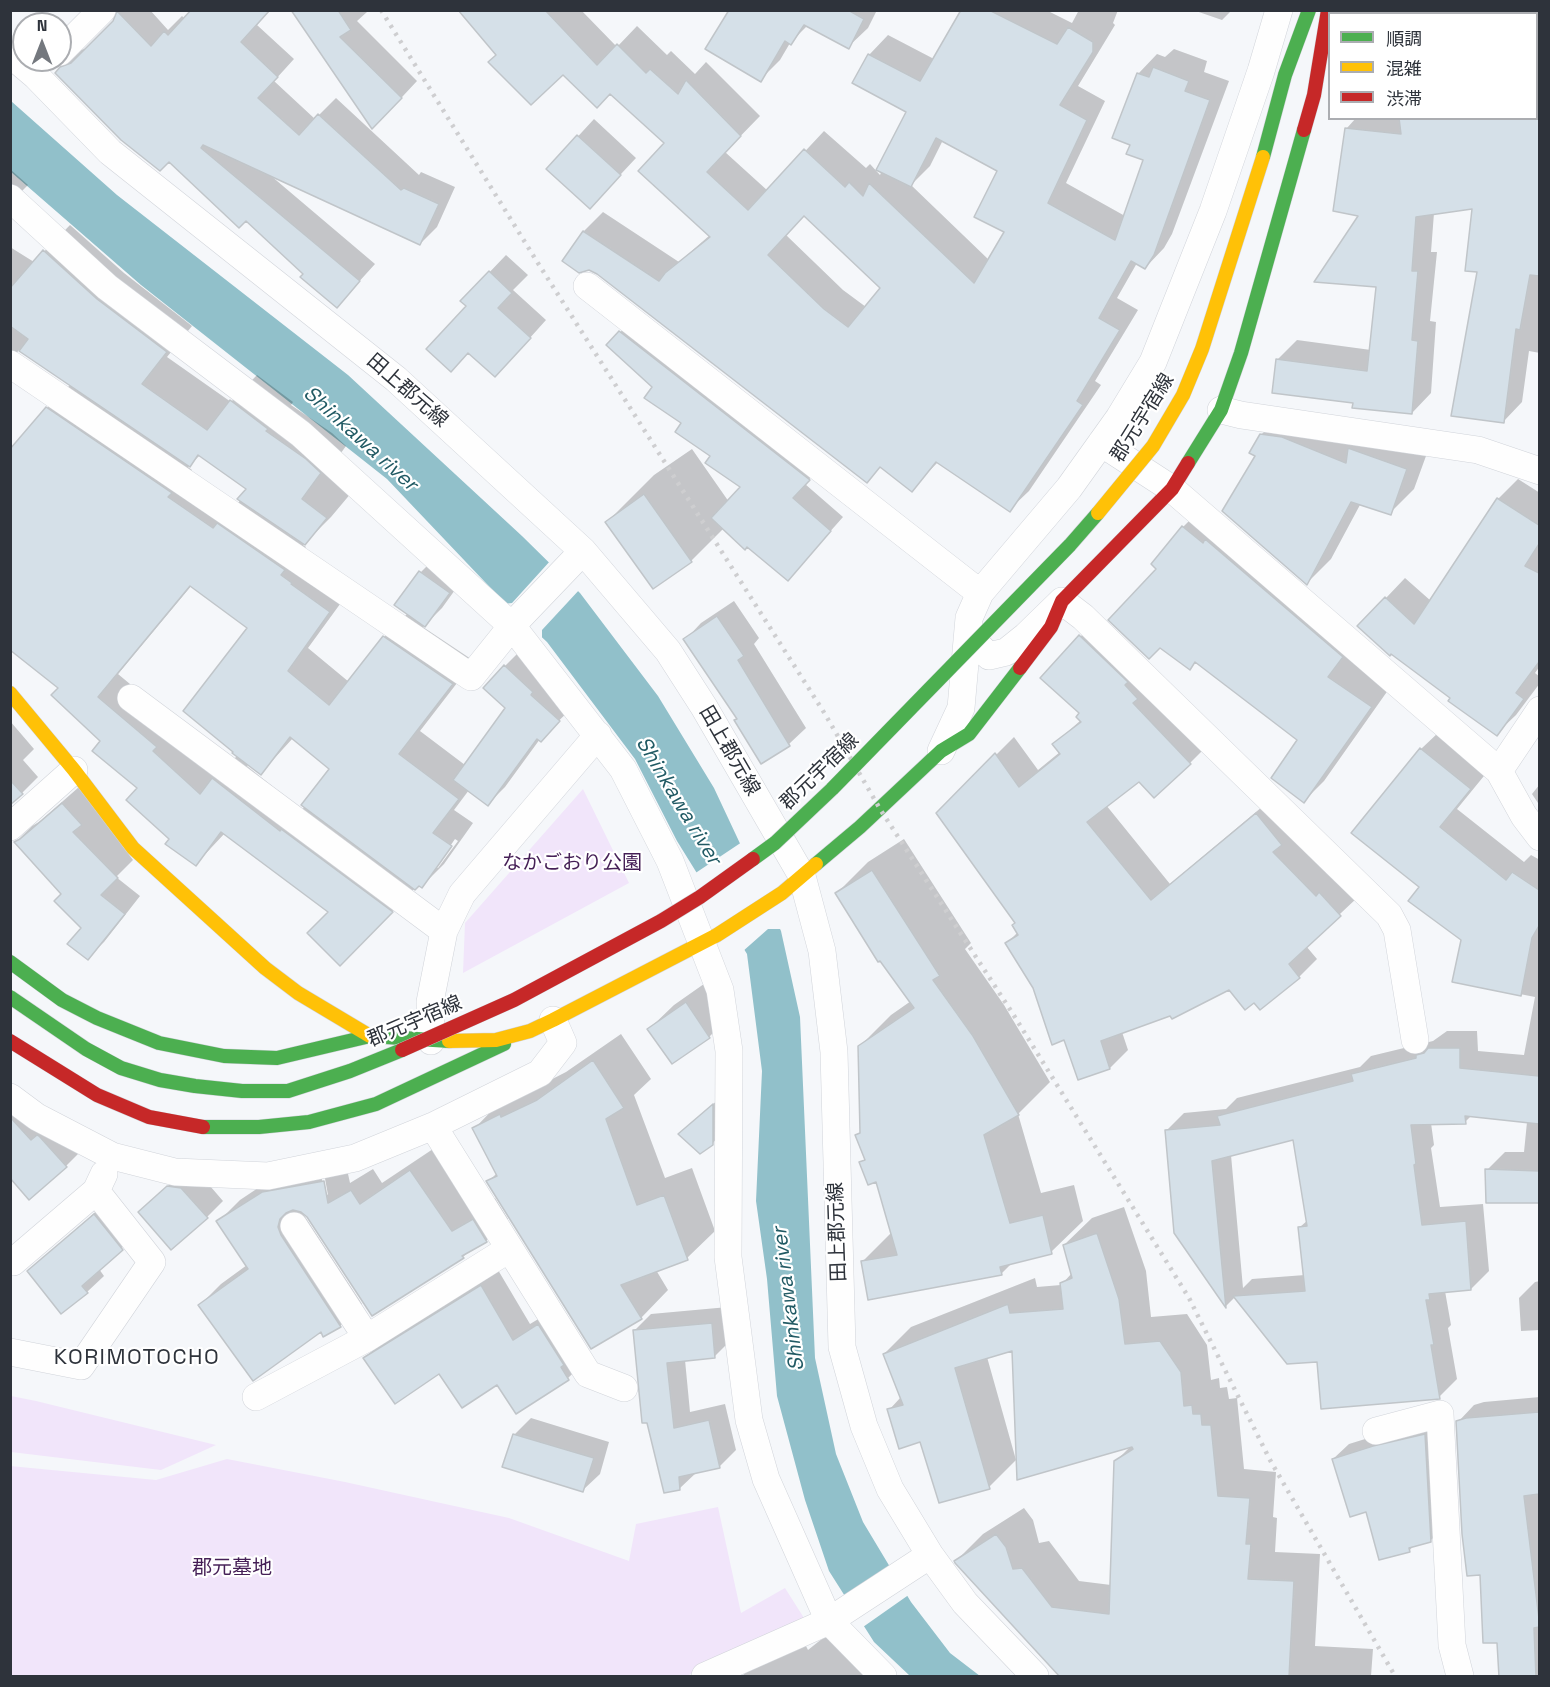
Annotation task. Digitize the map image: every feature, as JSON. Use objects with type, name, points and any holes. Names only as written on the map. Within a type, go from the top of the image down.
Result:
[{"type":"street","points":[[72,39],[102,10]]},
{"type":"street","points":[[941,751],[961,708],[969,618],[980,594],[1069,488],[1119,418],[1154,362],[1214,211],[1279,10]]},
{"type":"street","name":"郡元宇宿線","points":[[10,997],[86,1049],[121,1068],[160,1080],[195,1086],[242,1090],[288,1090],[350,1071],[428,1040],[503,1005],[661,921],[700,897],[775,843],[832,789],[1070,545],[1154,446],[1183,395],[1202,349],[1263,157],[1285,75],[1309,10]]},
{"type":"street","points":[[969,637],[989,656],[1006,651],[1026,636],[1172,489],[1221,410],[1322,96],[1328,10]]},
{"type":"street","name":"田上郡元線","points":[[46,72],[110,152],[396,379],[582,551],[668,651],[704,707],[792,884],[822,951],[834,1052],[842,1347],[864,1426],[890,1489],[930,1555],[964,1603],[1035,1677]]},
{"type":"street","points":[[10,198],[107,287],[301,434],[514,624],[623,769],[710,939],[720,990],[729,1051],[728,1257],[749,1420],[766,1479],[829,1621],[883,1677]]},
{"type":"street","points":[[587,286],[980,594]]},
{"type":"street","points":[[10,364],[471,677],[514,624],[582,551]]},
{"type":"street","points":[[1221,410],[1241,415],[1478,450],[1539,471]]},
{"type":"street","points":[[1101,443],[1172,489],[1499,771],[1524,816],[1539,837]]},
{"type":"street","points":[[10,1041],[97,1095],[149,1117],[209,1128],[259,1127],[309,1122],[376,1104],[541,1026],[710,939],[792,884],[861,827],[941,751],[969,734],[1051,627],[1062,601]]},
{"type":"street","points":[[1062,601],[1083,617],[1389,915],[1397,930],[1415,1040]]},
{"type":"street","points":[[10,693],[74,770],[133,848],[265,969],[298,993],[370,1036]]},
{"type":"street","points":[[131,698],[444,931]]},
{"type":"street","points":[[1499,771],[1539,710]]},
{"type":"street","points":[[431,1041],[430,1002],[444,931],[462,894],[598,735]]},
{"type":"street","points":[[10,827],[74,770]]},
{"type":"street","points":[[10,962],[62,1000],[97,1018],[159,1043],[224,1056],[277,1058],[370,1036],[431,1041],[496,1040],[541,1026]]},
{"type":"street","points":[[10,1097],[37,1117],[112,1156],[175,1172],[268,1176],[355,1158],[434,1126],[540,1073],[563,1043],[541,1026]]},
{"type":"street","points":[[434,1126],[588,1374],[624,1388]]},
{"type":"street","points":[[14,1262],[96,1191],[112,1156]]},
{"type":"street","points":[[10,1352],[81,1366],[152,1262],[96,1191]]},
{"type":"street","points":[[294,1226],[367,1338]]},
{"type":"street","points":[[256,1397],[367,1338],[509,1249]]},
{"type":"street","points":[[1376,1431],[1440,1414],[1452,1645],[1460,1677]]},
{"type":"street","points":[[705,1677],[829,1621],[930,1555]]},
{"type":"green space","name":"なかごおり公園","points":[[583,789],[629,883],[463,973],[465,923]]},
{"type":"green space","points":[[11,1396],[216,1445],[161,1470],[11,1452]]},
{"type":"green space","name":"郡元墓地","points":[[227,1459],[509,1518],[629,1561],[636,1524],[718,1507],[741,1613],[785,1588],[804,1618],[723,1656],[687,1676],[11,1676],[10,1466],[156,1480]]},
{"type":"water","name":"Shinkawa river","points":[[11,101],[117,195],[348,375],[522,536],[580,593],[658,696],[714,788],[781,931],[800,1017],[815,1358],[836,1454],[863,1522],[911,1602],[950,1653],[980,1676],[910,1676],[874,1642],[829,1571],[805,1500],[777,1396],[767,1279],[756,1201],[762,1071],[747,954],[677,841],[635,759],[547,642],[503,601],[387,479],[141,285],[11,172]]},
{"type":"pier","points":[[551,560],[580,589],[542,630],[542,641],[503,604],[512,603]]},
{"type":"pier","points":[[742,842],[783,929],[768,929],[742,952],[694,874]]},
{"type":"pier","points":[[892,1564],[910,1594],[863,1629],[843,1598]]},
{"type":"building","points":[[191,10],[270,10],[241,42],[278,77],[258,98],[299,135],[318,114],[401,190],[404,188],[439,204],[420,245],[203,145],[201,148],[360,281],[337,308],[300,277],[303,274],[246,221],[239,228],[169,162],[160,171],[121,140],[55,73],[72,72],[72,62],[113,21],[117,11],[151,46],[164,31],[168,35]]},
{"type":"building","points":[[291,10],[338,10],[351,30],[340,37],[402,98],[372,129]]},
{"type":"building","points":[[458,10],[545,10],[597,65],[617,44],[646,73],[650,69],[678,94],[686,80],[741,136],[707,172],[748,210],[804,149],[845,187],[849,182],[863,196],[869,183],[974,283],[1004,232],[974,217],[997,171],[936,138],[911,187],[876,170],[906,112],[852,83],[868,54],[920,81],[961,10],[989,10],[1057,44],[1068,27],[1093,42],[1093,52],[1060,105],[1087,120],[1048,203],[1115,240],[1143,160],[1126,154],[1130,145],[1112,138],[1137,73],[1149,77],[1153,67],[1189,81],[1185,91],[1210,100],[1154,255],[1145,269],[1131,261],[1099,318],[1120,330],[1077,401],[1083,405],[1010,512],[936,462],[912,492],[880,467],[867,483],[597,274],[589,270],[579,273],[562,261],[583,231],[659,281],[665,273],[710,237],[638,171],[664,143],[610,94],[597,108],[563,75],[531,105],[488,62],[496,55]],"holes":[[[804,216],[880,288],[848,327],[824,309],[768,255]]]},
{"type":"building","points":[[729,10],[848,10],[864,19],[849,49],[804,25],[791,45],[785,41],[761,82],[705,49]]},
{"type":"building","points":[[1539,118],[1539,276],[1530,275],[1520,330],[1516,329],[1504,423],[1451,416],[1477,272],[1465,271],[1472,209],[1416,217],[1412,271],[1418,271],[1412,340],[1418,341],[1412,414],[1352,408],[1353,403],[1272,393],[1276,359],[1367,371],[1376,287],[1314,282],[1358,216],[1333,211],[1345,128],[1401,134],[1399,120],[1538,120]]},
{"type":"building","points":[[577,135],[621,175],[590,209],[546,169]]},
{"type":"building","points":[[43,250],[97,299],[167,352],[142,384],[207,430],[230,400],[321,473],[302,499],[327,518],[305,545],[237,499],[246,489],[198,455],[190,467],[19,351],[28,339],[10,326],[10,288]]},
{"type":"building","points":[[489,271],[512,293],[498,308],[531,338],[495,377],[468,353],[451,372],[426,349],[466,306],[460,301]]},
{"type":"building","points":[[619,331],[810,480],[793,498],[831,531],[788,581],[747,547],[745,550],[711,518],[740,487],[705,463],[710,456],[675,432],[681,423],[644,398],[652,387],[606,345]]},
{"type":"building","points":[[46,407],[172,493],[168,497],[213,528],[217,523],[285,570],[281,575],[330,612],[288,671],[329,705],[383,636],[453,684],[399,754],[459,799],[433,833],[452,846],[422,888],[419,886],[415,890],[301,805],[329,769],[290,737],[261,775],[183,711],[247,628],[190,586],[98,697],[157,747],[153,751],[200,794],[212,778],[280,831],[281,829],[393,912],[340,966],[307,933],[328,912],[221,832],[196,866],[165,844],[169,839],[126,800],[137,788],[92,751],[100,741],[51,695],[58,688],[10,650],[10,449]]},
{"type":"building","points":[[1260,434],[1282,437],[1346,463],[1348,448],[1407,469],[1391,515],[1351,502],[1307,585],[1222,511],[1255,456],[1249,453]]},
{"type":"building","points":[[644,494],[692,562],[653,589],[605,522]]},
{"type":"building","points":[[1497,498],[1539,525],[1539,544],[1525,566],[1539,573],[1539,662],[1516,693],[1524,699],[1497,736],[1448,701],[1450,698],[1391,654],[1390,656],[1357,626],[1385,597],[1414,624]]},
{"type":"building","points":[[1182,526],[1203,543],[1205,539],[1343,657],[1328,677],[1372,707],[1304,803],[1271,778],[1297,740],[1195,662],[1190,670],[1160,648],[1149,659],[1108,620],[1156,569],[1151,564]]},
{"type":"building","points":[[419,571],[450,593],[425,627],[394,605]]},
{"type":"building","points":[[717,616],[744,656],[738,660],[790,746],[761,764],[734,720],[737,719],[683,639]]},
{"type":"building","points":[[1079,635],[1128,682],[1125,685],[1138,699],[1133,703],[1191,764],[1154,798],[1139,782],[1087,822],[1151,900],[1256,813],[1282,845],[1273,852],[1316,896],[1319,892],[1341,916],[1289,964],[1300,978],[1260,1010],[1254,1003],[1245,1010],[1229,990],[1172,1019],[1170,1016],[1101,1041],[1110,1069],[1078,1080],[1064,1040],[1052,1045],[1033,988],[1005,943],[1018,935],[1012,925],[1015,923],[936,813],[995,753],[1019,787],[1060,754],[1052,744],[1081,722],[1076,717],[1079,713],[1040,678]]},
{"type":"building","points":[[504,665],[533,692],[531,695],[560,721],[541,742],[537,739],[488,806],[453,780],[505,708],[483,688]]},
{"type":"building","points":[[1420,748],[1471,789],[1440,827],[1506,880],[1512,872],[1539,890],[1539,926],[1532,938],[1521,996],[1452,982],[1461,940],[1408,901],[1419,887],[1351,833]]},
{"type":"building","points":[[10,780],[23,794],[10,805]]},
{"type":"building","points":[[62,803],[82,825],[73,832],[118,878],[101,895],[125,914],[88,960],[67,944],[81,928],[54,901],[61,894],[14,842]]},
{"type":"building","points":[[872,870],[940,976],[933,980],[973,1036],[1019,1115],[984,1135],[1010,1223],[1043,1215],[1052,1254],[1000,1267],[1002,1275],[868,1300],[861,1261],[897,1255],[876,1182],[868,1185],[859,1162],[865,1160],[855,1135],[860,1133],[858,1046],[914,1008],[880,961],[878,962],[835,893]]},
{"type":"building","points":[[686,1002],[710,1038],[672,1064],[647,1029]]},
{"type":"building","points":[[1428,1048],[1460,1048],[1460,1068],[1539,1076],[1539,1124],[1465,1116],[1466,1124],[1411,1125],[1422,1225],[1466,1221],[1471,1290],[1429,1294],[1430,1300],[1426,1300],[1440,1399],[1321,1409],[1317,1362],[1287,1364],[1233,1296],[1305,1291],[1298,1227],[1307,1226],[1293,1140],[1212,1161],[1226,1308],[1174,1233],[1165,1130],[1220,1125],[1217,1116],[1353,1081],[1351,1074],[1416,1058],[1416,1055],[1424,1053]]},
{"type":"building","points":[[593,1060],[624,1108],[606,1119],[637,1205],[664,1195],[688,1260],[621,1285],[642,1319],[591,1349],[486,1181],[497,1176],[472,1128],[537,1100]]},
{"type":"building","points":[[713,1104],[713,1145],[700,1154],[678,1134]]},
{"type":"building","points":[[10,1117],[31,1140],[39,1136],[67,1167],[29,1200],[10,1178]]},
{"type":"building","points":[[1485,1169],[1539,1171],[1539,1203],[1486,1203]]},
{"type":"building","points":[[410,1170],[452,1231],[473,1219],[487,1242],[372,1316],[307,1217],[293,1210],[286,1213],[280,1219],[278,1227],[281,1235],[341,1327],[323,1337],[321,1332],[253,1381],[198,1305],[248,1269],[216,1221],[262,1192],[324,1181],[328,1203],[351,1190],[360,1204]]},
{"type":"building","points":[[167,1186],[181,1188],[208,1218],[171,1250],[138,1212]]},
{"type":"building","points":[[94,1214],[123,1250],[82,1286],[88,1293],[61,1314],[27,1271]]},
{"type":"building","points":[[1097,1233],[1119,1299],[1125,1344],[1160,1341],[1181,1372],[1184,1406],[1192,1405],[1193,1414],[1201,1414],[1202,1425],[1211,1425],[1218,1496],[1250,1498],[1246,1544],[1251,1544],[1248,1579],[1294,1581],[1289,1677],[1060,1677],[955,1563],[954,1561],[996,1534],[1006,1547],[1013,1569],[1022,1568],[1052,1607],[1109,1614],[1114,1461],[1133,1449],[1132,1447],[1017,1480],[1012,1351],[955,1368],[990,1489],[939,1503],[920,1442],[899,1449],[887,1409],[903,1405],[883,1354],[1008,1304],[1010,1313],[1063,1309],[1060,1283],[1072,1278],[1063,1245]]},
{"type":"building","points":[[481,1285],[513,1340],[538,1324],[564,1365],[561,1367],[569,1380],[516,1414],[497,1385],[462,1408],[439,1374],[395,1404],[363,1358]]},
{"type":"building","points":[[712,1323],[715,1358],[667,1363],[674,1428],[709,1420],[720,1468],[679,1477],[680,1490],[664,1493],[647,1423],[642,1423],[633,1330]]},
{"type":"building","points":[[1539,1412],[1539,1494],[1524,1496],[1539,1619],[1539,1627],[1534,1628],[1536,1677],[1499,1677],[1497,1643],[1483,1643],[1480,1575],[1467,1576],[1462,1534],[1456,1421],[1466,1418]]},
{"type":"building","points":[[513,1434],[594,1458],[583,1492],[502,1467]]},
{"type":"building","points":[[1425,1434],[1431,1542],[1409,1548],[1410,1552],[1379,1560],[1366,1512],[1350,1517],[1332,1459],[1373,1446]]},
{"type":"railway","points":[[381,10],[536,260],[825,714],[880,809],[1013,1014],[1189,1298],[1270,1460],[1395,1676]]},
{"type":"traffic: fast","points":[[1263,157],[1285,75],[1309,10]]},
{"type":"traffic: fast","points":[[1188,463],[1221,410],[1241,353],[1304,130]]},
{"type":"traffic: fast","points":[[753,859],[775,843],[832,789],[1070,545],[1098,513]]},
{"type":"traffic: fast","points":[[816,864],[860,827],[941,751],[969,734],[1020,668]]},
{"type":"traffic: fast","points":[[10,962],[62,1000],[97,1018],[159,1043],[224,1056],[277,1058],[370,1036],[449,1041]]},
{"type":"traffic: fast","points":[[10,997],[86,1049],[121,1068],[160,1080],[195,1086],[242,1091],[288,1091],[350,1071],[402,1050]]},
{"type":"traffic: fast","points":[[203,1127],[259,1127],[309,1122],[376,1104],[504,1044]]},
{"type":"traffic: slow","points":[[1098,513],[1153,446],[1183,395],[1202,349],[1263,157]]},
{"type":"traffic: slow","points":[[10,693],[74,770],[133,848],[265,968],[298,993],[370,1036]]},
{"type":"traffic: slow","points":[[449,1041],[496,1040],[530,1031],[553,1020],[717,935],[782,893],[816,864]]},
{"type":"traffic: jam","points":[[1304,130],[1314,95],[1328,10]]},
{"type":"traffic: jam","points":[[1020,668],[1051,627],[1062,601],[1172,489],[1188,463]]},
{"type":"traffic: jam","points":[[402,1050],[514,1000],[661,921],[700,897],[753,859]]},
{"type":"traffic: jam","points":[[10,1041],[97,1095],[149,1117],[203,1127]]},
{"type":"district","name":"KORIMOTOCHO","points":[[137,1358]]}]
